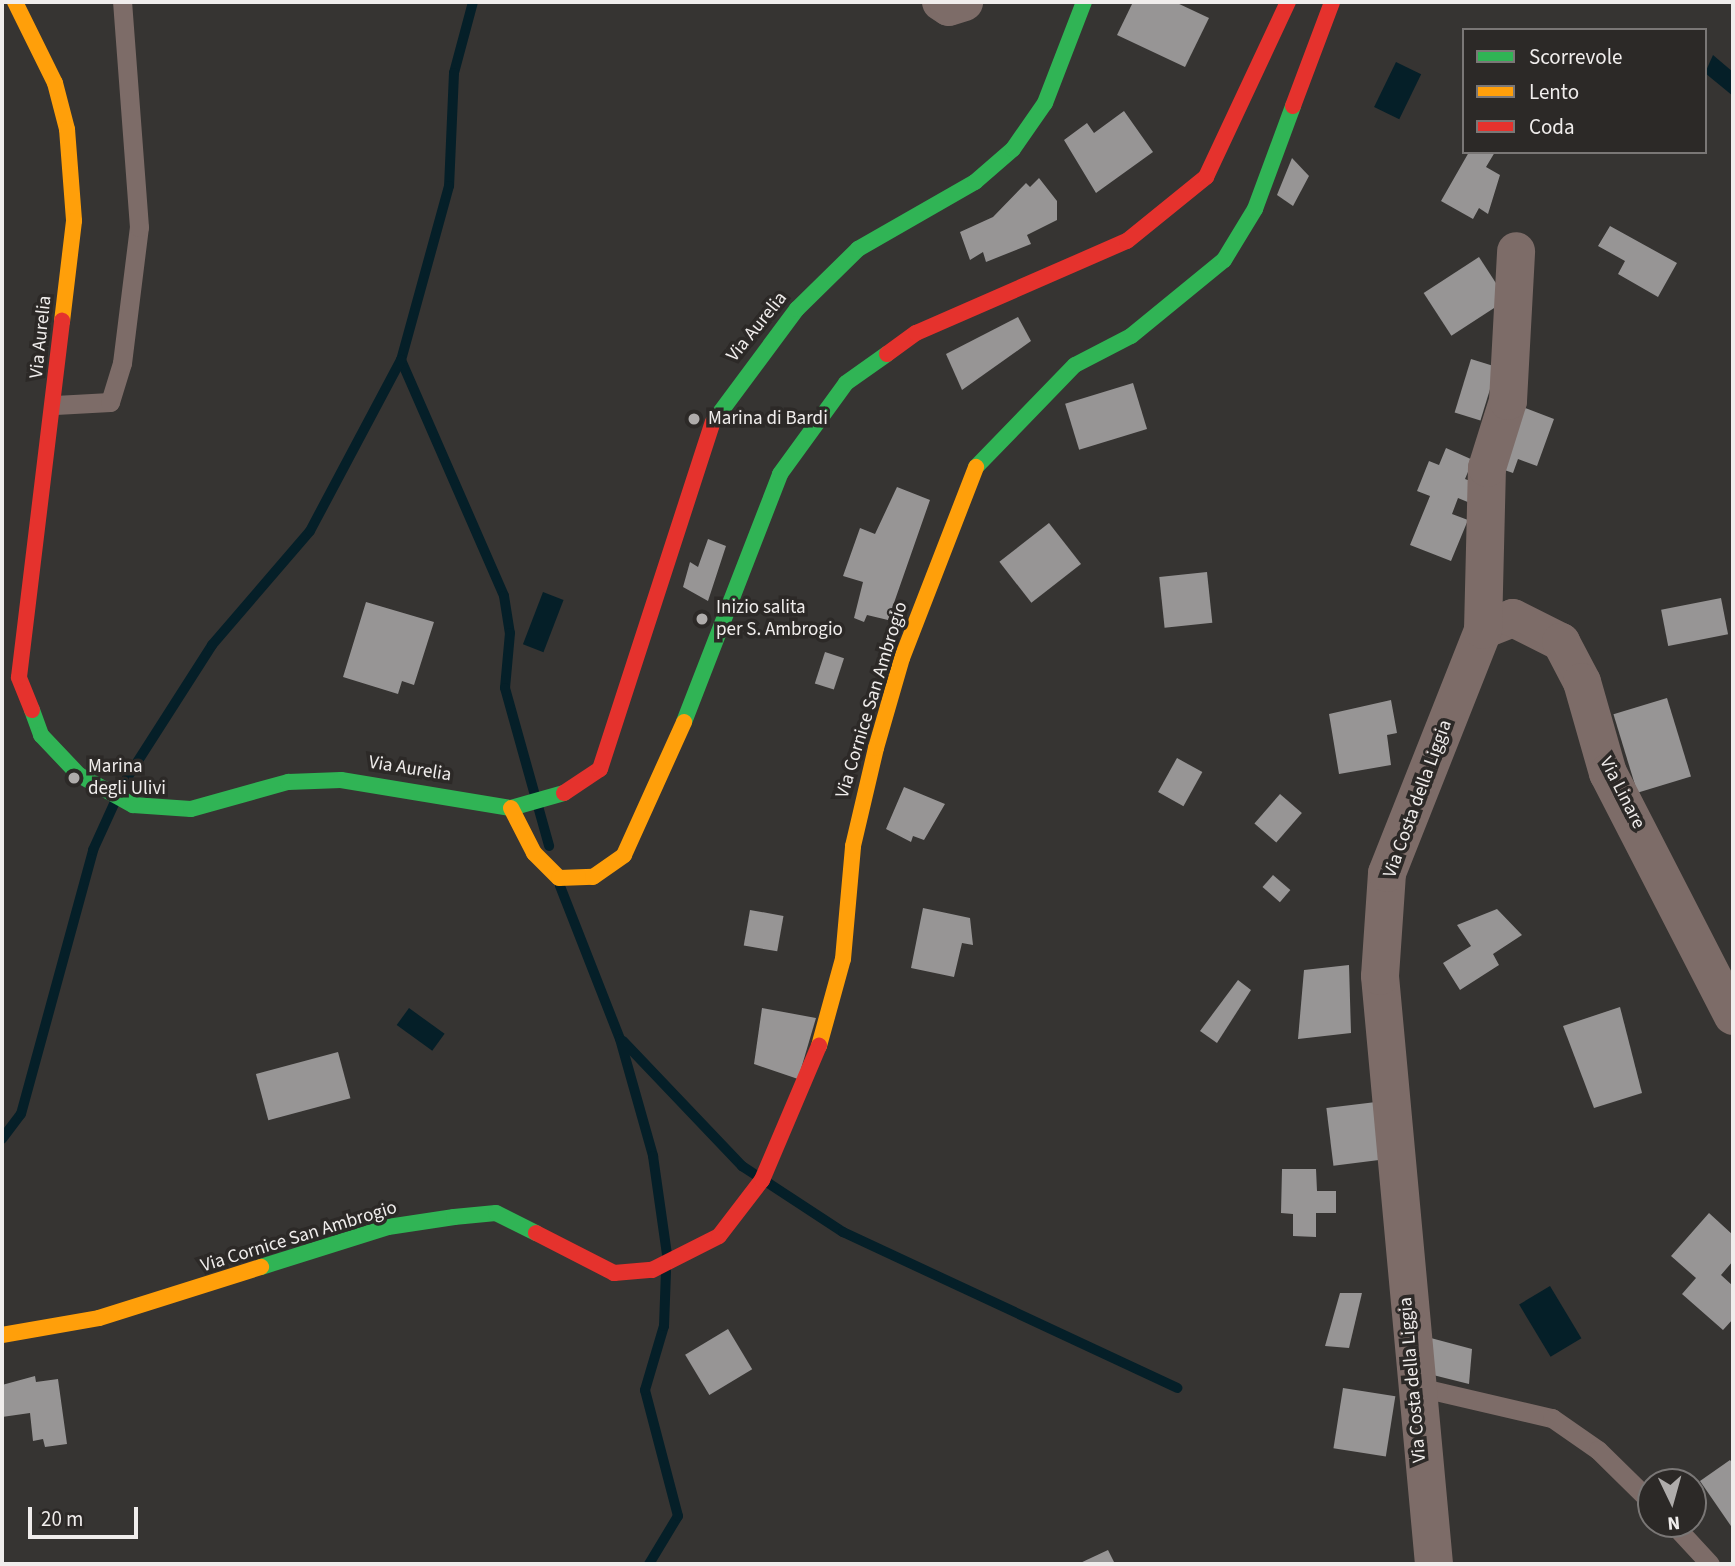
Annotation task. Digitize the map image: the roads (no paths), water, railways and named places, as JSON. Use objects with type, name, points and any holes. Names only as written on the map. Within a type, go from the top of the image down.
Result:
[{"type":"street","name":"Via Aurelia","points":[[15,2],[55,83],[67,129],[74,221],[55,405],[19,677],[41,735],[79,775],[134,805],[191,809],[288,782],[341,780],[511,808],[556,798],[600,769],[716,413],[797,309],[858,249],[975,182],[1013,149],[1045,103],[1084,2]]},
{"type":"street","points":[[941,2],[949,7],[964,2]]},
{"type":"street","points":[[511,808],[534,853],[559,878],[593,877],[624,855],[705,676],[780,474],[846,383],[916,333],[1128,241],[1206,177],[1288,2]]},
{"type":"street","name":"Via Cornice San Ambrogio","points":[[2,1335],[99,1318],[388,1227],[454,1217],[496,1213],[614,1273],[652,1270],[719,1236],[762,1180],[819,1045],[843,959],[853,846],[876,748],[902,658],[978,461],[1076,365],[1130,336],[1224,260],[1255,209],[1332,2]]},
{"type":"street","name":"Via Costa della Liggia","points":[[1434,1564],[1413,1386],[1380,976],[1387,873],[1482,630],[1487,468],[1508,401],[1516,251]]},
{"type":"street","name":"Via Linare","points":[[1482,630],[1513,618],[1561,642],[1582,682],[1608,773],[1733,1016]]},
{"type":"lane","points":[[55,405],[110,402],[122,363],[139,227],[122,2]]},
{"type":"lane","points":[[1413,1386],[1552,1418],[1598,1450],[1637,1488]]},
{"type":"lane","points":[[1686,1538],[1710,1564]]},
{"type":"water","points":[[1713,55],[1733,72],[1733,96],[1707,75]]},
{"type":"water","points":[[1396,62],[1421,74],[1399,119],[1374,107]]},
{"type":"water","points":[[543,592],[564,600],[543,652],[523,644]]},
{"type":"water","points":[[409,1008],[445,1034],[432,1051],[397,1025]]},
{"type":"water","points":[[1550,1286],[1581,1338],[1551,1357],[1519,1305]]},
{"type":"waterway","points":[[473,2],[454,73],[449,186],[401,360],[504,596],[510,633],[505,688],[549,846]]},
{"type":"waterway","points":[[120,789],[212,645],[310,531],[401,360]]},
{"type":"waterway","points":[[2,1139],[21,1114],[93,850],[114,804]]},
{"type":"waterway","points":[[560,886],[620,1039],[653,1156],[667,1254]]},
{"type":"waterway","points":[[623,1041],[742,1166],[843,1232],[1177,1388]]},
{"type":"waterway","points":[[649,1564],[678,1516],[645,1390],[664,1326],[666,1271]]},
{"type":"place","name":"Marina di Bardi","points":[[694,419]]},
{"type":"place","name":"Inizio salita per S. Ambrogio","points":[[702,619]]},
{"type":"place","name":"Marina degli Ulivi","points":[[74,778]]}]
